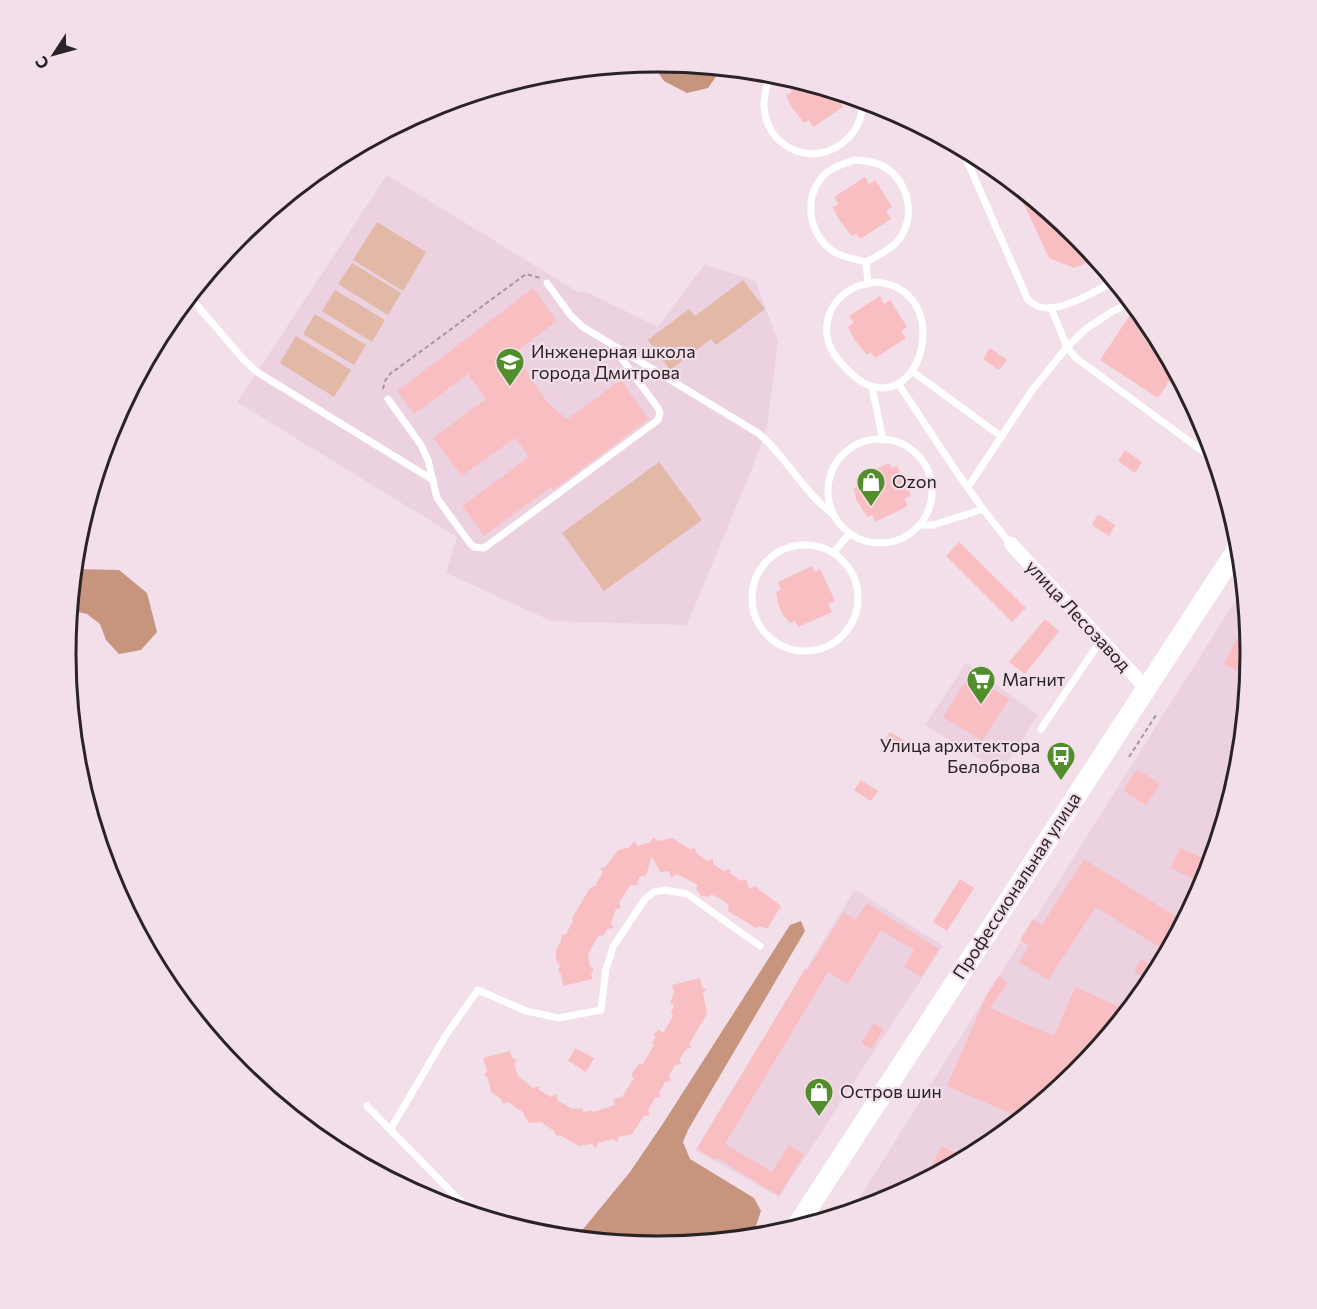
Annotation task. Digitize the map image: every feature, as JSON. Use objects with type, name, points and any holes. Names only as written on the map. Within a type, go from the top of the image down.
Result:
[{"type":"main road","name":"Профессиональная улица","points":[[801,1219],[1232,555]]},
{"type":"street","name":"улица Лесозавод","points":[[1011,544],[1146,688]]},
{"type":"lane","points":[[767,82],[762,100],[764,116],[770,131],[784,145],[807,154],[829,151],[843,144],[857,128],[863,109]]},
{"type":"lane","points":[[829,151],[836,165]]},
{"type":"lane","points":[[855,160],[869,161],[885,167],[897,177],[905,189],[909,208],[907,224],[900,238],[889,249],[866,262],[832,251],[819,238],[812,223],[810,206],[814,190],[823,176],[836,165],[855,160]]},
{"type":"lane","points":[[967,161],[1028,300],[1039,307],[1051,308],[1074,302],[1108,285]]},
{"type":"lane","points":[[866,262],[868,284]]},
{"type":"lane","points":[[547,283],[577,322],[758,433],[849,534],[867,542],[884,544],[908,536],[921,525],[931,507],[933,486],[925,463],[908,447],[891,440],[872,440],[855,446],[838,460],[830,477],[828,494],[834,515]]},
{"type":"lane","points":[[890,283],[904,290],[915,303],[922,324],[923,342],[918,358],[912,371],[899,385],[885,388],[872,387],[861,382],[838,360],[825,330],[827,317],[844,295],[858,286],[868,284],[890,283]]},
{"type":"lane","points":[[194,302],[243,359],[264,377],[433,480]]},
{"type":"lane","points":[[968,487],[1033,388],[1067,347],[1087,328],[1125,306]]},
{"type":"lane","points":[[1051,308],[1067,347],[1076,358],[1204,451]]},
{"type":"lane","points":[[388,399],[424,450],[439,502],[469,542],[474,547],[484,548],[655,422],[659,416],[658,408],[611,344]]},
{"type":"lane","points":[[912,371],[1002,437]]},
{"type":"lane","points":[[899,385],[981,510],[1011,544]]},
{"type":"lane","points":[[872,387],[883,440]]},
{"type":"lane","points":[[921,525],[933,525],[981,510]]},
{"type":"lane","points":[[833,553],[849,534]]},
{"type":"lane","points":[[800,544],[823,547],[833,553],[849,567],[857,584],[858,605],[849,629],[833,644],[810,651],[783,647],[760,627],[753,610],[752,593],[757,574],[776,553],[800,544]]},
{"type":"lane","points":[[1041,729],[1101,640]]},
{"type":"lane","points":[[390,1130],[446,1035],[478,990],[526,1011],[559,1018],[601,1010],[606,969],[613,947],[645,899],[654,892],[665,890],[687,894],[760,946]]},
{"type":"lane","points":[[367,1106],[462,1203]]},
{"type":"path","points":[[388,399],[383,387],[390,374],[526,274],[537,276],[547,283]]},
{"type":"path","points":[[1129,757],[1156,715]]},
{"type":"shaded area","points":[[658,72],[717,75],[708,88],[687,93],[664,81]]},
{"type":"shaded area","name":"Инженерная школа города Дмитрова","points":[[387,175],[578,292],[587,292],[658,327],[704,265],[755,280],[778,341],[767,427],[754,464],[687,625],[551,621],[446,573],[457,537],[237,402]]},
{"type":"shaded area","points":[[377,222],[426,252],[403,291],[353,260]]},
{"type":"shaded area","points":[[352,263],[401,293],[388,315],[338,284]]},
{"type":"shaded area","points":[[743,280],[765,309],[716,345],[711,339],[670,370],[648,340],[689,309],[695,316]]},
{"type":"shaded area","points":[[335,290],[385,320],[372,342],[322,311]]},
{"type":"shaded area","points":[[315,314],[366,345],[354,365],[303,334]]},
{"type":"shaded area","points":[[296,336],[351,370],[334,397],[280,363]]},
{"type":"shaded area","points":[[659,462],[702,520],[604,591],[562,533]]},
{"type":"shaded area","points":[[82,569],[119,570],[147,593],[157,632],[141,650],[119,654],[106,640],[100,624],[87,614],[77,612]]},
{"type":"shaded area","points":[[1238,596],[1241,654],[1240,693],[1230,768],[1221,805],[1197,877],[1163,946],[1143,978],[1096,1039],[1043,1092],[1013,1117],[950,1159],[881,1193],[858,1200]]},
{"type":"shaded area","points":[[966,663],[1038,715],[1001,772],[925,725]]},
{"type":"shaded area","points":[[855,889],[943,946],[779,1197],[695,1150]]},
{"type":"shaded area","points":[[801,921],[805,931],[683,1142],[690,1159],[754,1198],[761,1211],[755,1229],[697,1236],[658,1237],[581,1232],[630,1172],[790,925]]},
{"type":"building","points":[[788,87],[840,101],[843,107],[813,127],[809,120],[804,123],[791,106],[786,95],[792,92]]},
{"type":"building","points":[[865,177],[869,184],[875,180],[892,207],[886,211],[891,219],[860,239],[856,233],[852,236],[838,218],[833,207],[839,204],[834,197]]},
{"type":"building","points":[[1022,199],[1089,262],[1074,268],[1049,258]]},
{"type":"building","points":[[533,288],[557,321],[517,351],[529,376],[548,403],[567,419],[621,380],[649,419],[553,490],[551,487],[484,536],[462,506],[529,457],[515,438],[462,476],[433,438],[486,399],[468,374],[414,414],[397,391]]},
{"type":"building","points":[[880,296],[884,304],[890,300],[907,327],[901,331],[906,338],[875,358],[871,352],[867,355],[853,338],[848,327],[854,323],[849,316]]},
{"type":"building","points":[[1131,314],[1171,378],[1158,398],[1100,360]]},
{"type":"building","points":[[990,348],[1007,360],[999,370],[983,359]]},
{"type":"building","points":[[1125,450],[1142,462],[1135,473],[1118,461]]},
{"type":"building","points":[[889,463],[891,468],[897,466],[911,496],[904,499],[908,506],[875,522],[872,515],[867,517],[856,499],[854,488],[859,485],[856,478]]},
{"type":"building","points":[[1098,514],[1115,525],[1109,536],[1092,525]]},
{"type":"building","points":[[959,542],[1026,608],[1012,622],[946,556]]},
{"type":"building","points":[[812,566],[815,572],[820,569],[835,601],[828,604],[832,612],[798,627],[795,621],[790,623],[783,615],[778,604],[776,592],[781,590],[778,582]]},
{"type":"building","points":[[1045,619],[1059,631],[1025,674],[1009,662]]},
{"type":"building","points":[[1240,632],[1241,673],[1224,664]]},
{"type":"building","points":[[970,674],[1009,699],[982,741],[943,717]]},
{"type":"building","points":[[890,732],[905,741],[898,752],[883,744]]},
{"type":"building","points":[[1137,769],[1160,784],[1146,805],[1123,790]]},
{"type":"building","points":[[861,780],[878,791],[871,801],[854,790]]},
{"type":"building","points":[[653,837],[658,841],[672,838],[690,849],[695,848],[696,853],[707,861],[713,859],[713,864],[724,871],[730,869],[730,873],[741,881],[746,879],[749,889],[755,886],[781,906],[767,929],[760,926],[756,928],[728,911],[729,906],[722,900],[711,894],[709,897],[701,896],[696,889],[698,885],[677,874],[671,878],[669,871],[660,872],[652,857],[646,875],[639,877],[637,885],[630,885],[619,903],[621,908],[616,909],[611,923],[613,928],[607,929],[604,935],[598,936],[588,954],[590,966],[594,969],[591,974],[593,979],[563,986],[558,970],[560,966],[556,960],[556,950],[561,941],[561,935],[566,934],[573,921],[572,918],[590,888],[595,886],[603,872],[600,868],[605,867],[618,850],[630,847],[634,841],[638,846],[651,842]]},
{"type":"building","points":[[1180,848],[1204,858],[1196,880],[1170,868]]},
{"type":"building","points":[[1084,859],[1178,918],[1161,949],[1096,907],[1048,980],[1019,962],[1029,946],[1020,940],[1033,919],[1042,925]]},
{"type":"building","points":[[960,879],[974,888],[947,931],[933,922]]},
{"type":"building","points":[[867,903],[939,949],[921,977],[904,966],[914,950],[881,930],[848,984],[828,972],[725,1144],[772,1172],[789,1145],[804,1154],[779,1196],[717,1158],[715,1160],[697,1149],[805,969],[807,970],[844,912],[856,920]]},
{"type":"building","points":[[1141,959],[1151,965],[1143,977],[1134,972]]},
{"type":"building","points":[[999,976],[1008,982],[990,1008],[1054,1036],[1075,987],[1122,1008],[1070,1066],[1015,1115],[947,1086],[987,994]]},
{"type":"building","points":[[700,978],[702,987],[706,989],[703,993],[707,1014],[689,1044],[692,1048],[686,1049],[679,1060],[682,1064],[675,1065],[669,1076],[671,1081],[665,1082],[659,1093],[661,1097],[655,1098],[648,1110],[650,1115],[644,1116],[632,1134],[619,1137],[617,1142],[613,1139],[598,1143],[596,1148],[592,1144],[579,1146],[560,1135],[556,1136],[554,1131],[541,1122],[529,1123],[524,1113],[508,1102],[503,1104],[501,1099],[491,1092],[488,1078],[484,1075],[487,1070],[483,1058],[510,1051],[512,1058],[517,1060],[514,1064],[518,1076],[533,1088],[539,1086],[539,1090],[551,1097],[556,1094],[558,1101],[573,1109],[582,1108],[584,1112],[592,1110],[593,1112],[615,1105],[613,1099],[622,1097],[634,1078],[631,1076],[633,1072],[639,1063],[642,1065],[654,1045],[652,1043],[655,1038],[654,1034],[659,1030],[663,1033],[673,1016],[671,1013],[674,1005],[670,1003],[674,992],[672,985]]},
{"type":"building","points":[[874,1023],[884,1029],[871,1049],[861,1043]]},
{"type":"building","points":[[575,1048],[594,1058],[586,1072],[568,1061]]},
{"type":"building","points":[[942,1146],[958,1154],[950,1159],[929,1170]]},
{"type":"place","name":"Инженерная школа города Дмитрова","points":[[510,388]]},
{"type":"place","name":"Ozon","points":[[871,508]]},
{"type":"place","name":"Магнит","points":[[981,706]]},
{"type":"place","name":"Улица архитектора Белоброва","points":[[1061,782]]},
{"type":"place","name":"Остров шин","points":[[819,1118]]}]
